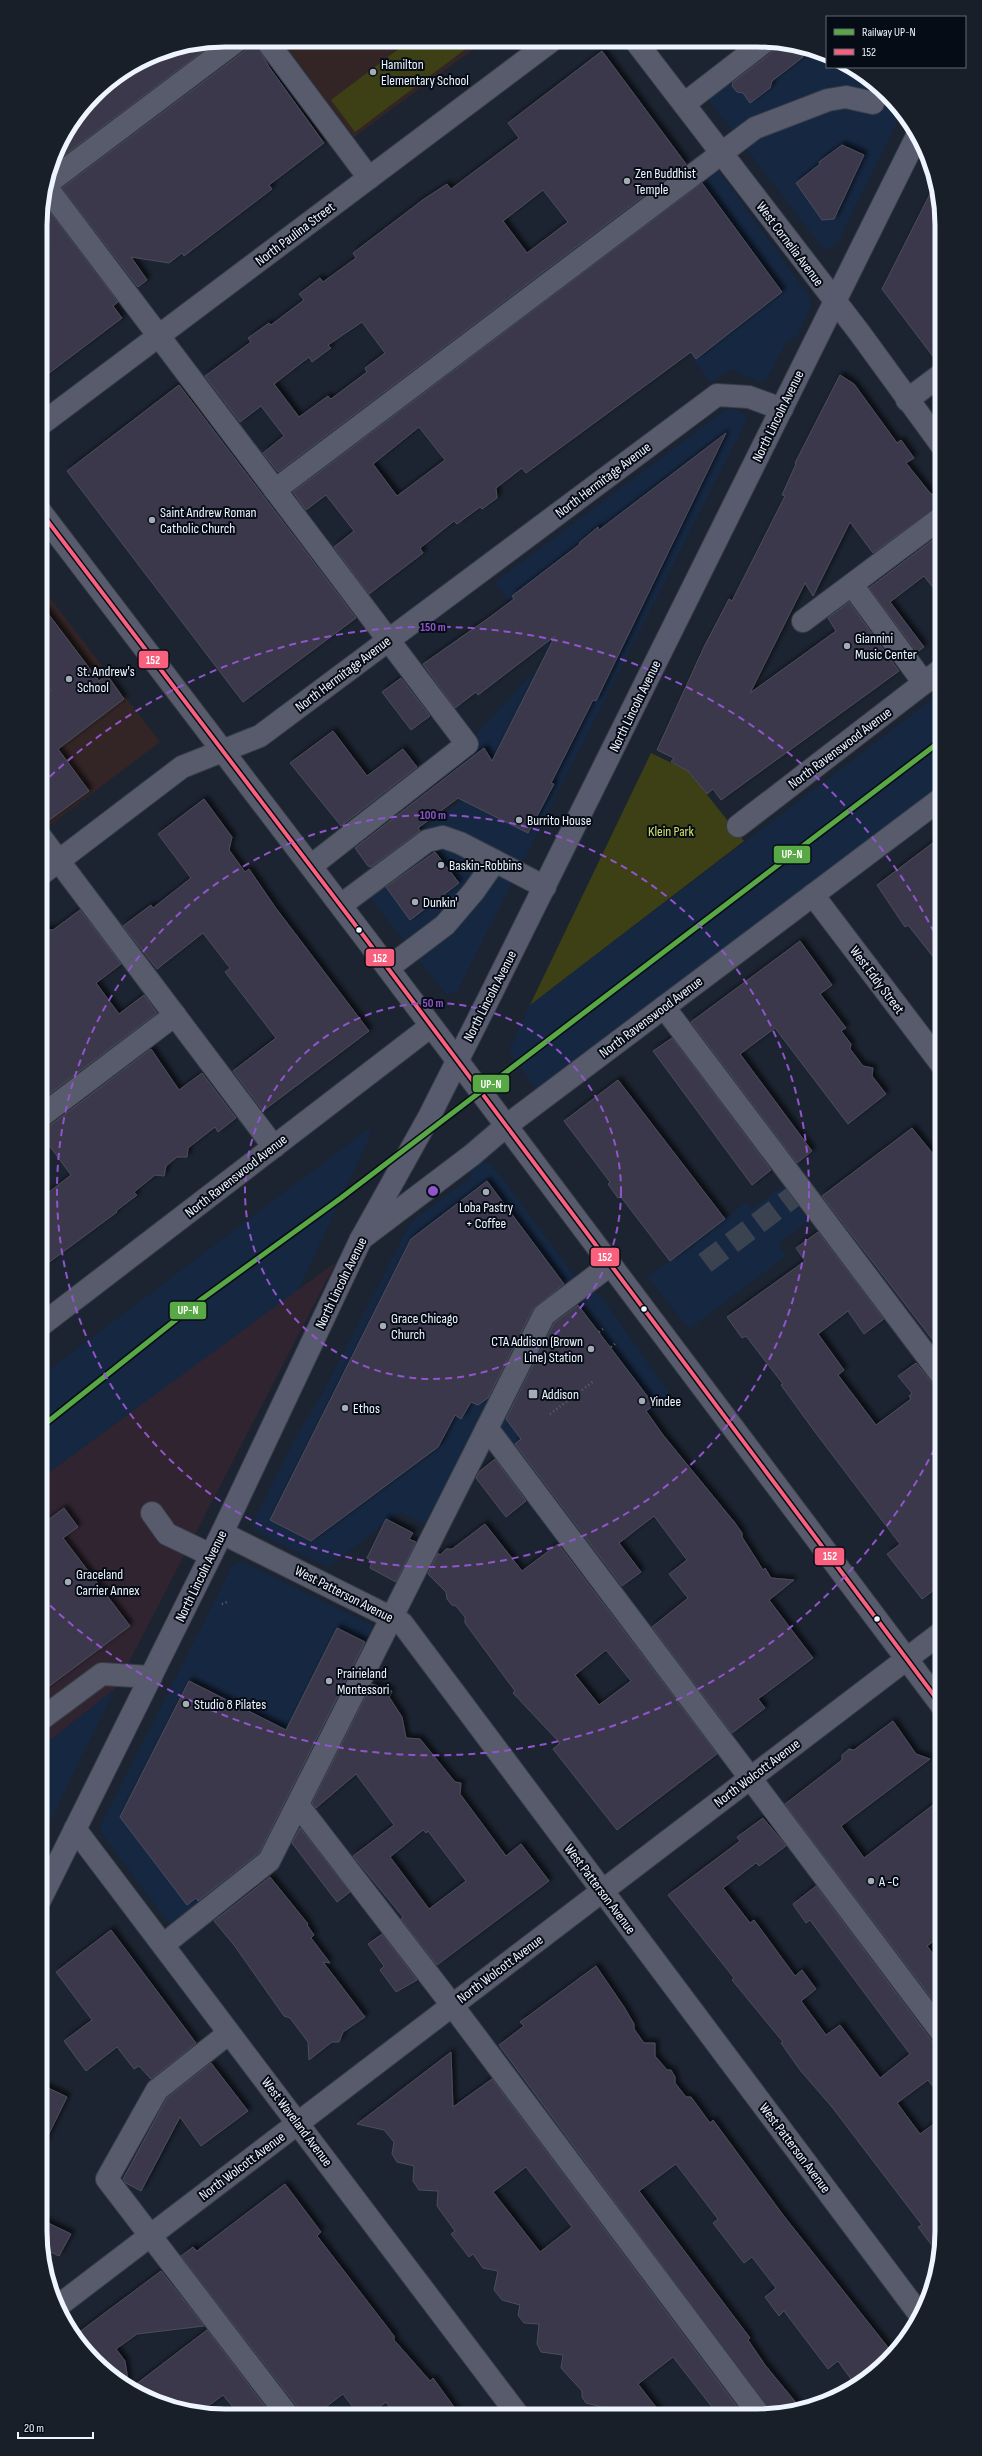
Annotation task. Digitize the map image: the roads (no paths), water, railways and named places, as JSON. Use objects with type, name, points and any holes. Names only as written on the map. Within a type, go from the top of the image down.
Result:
[{"type":"main road","name":"North Lincoln Avenue","points":[[47,1886],[222,1533],[361,1238],[430,1115],[545,887],[914,141]]},
{"type":"street","points":[[53,179],[229,47]]},
{"type":"street","points":[[276,47],[369,178]]},
{"type":"street","name":"North Paulina Street","points":[[47,420],[543,47]]},
{"type":"street","name":"West Cornelia Avenue","points":[[641,47],[835,302],[935,437]]},
{"type":"street","points":[[684,104],[757,47]]},
{"type":"street","points":[[275,490],[755,128],[806,107],[846,97],[872,103]]},
{"type":"street","points":[[50,192],[467,744],[311,866]]},
{"type":"street","points":[[907,400],[935,379]]},
{"type":"street","name":"North Hermitage Avenue","points":[[47,869],[182,768],[260,736],[716,395],[749,397],[782,409]]},
{"type":"street","points":[[47,520],[341,905],[935,1697]]},
{"type":"street","points":[[803,621],[935,522]]},
{"type":"street","points":[[852,585],[924,683]]},
{"type":"street","name":"North Ravenswood Avenue","points":[[738,826],[935,674]]},
{"type":"street","name":"North Ravenswood Avenue","points":[[361,1238],[472,1155],[506,1126],[935,803]]},
{"type":"street","points":[[341,905],[427,841],[443,837],[471,848],[545,887]]},
{"type":"street","points":[[47,845],[274,1147]]},
{"type":"street","points":[[388,968],[445,925],[474,891],[495,861]]},
{"type":"street","name":"West Eddy Street","points":[[813,895],[935,1056]]},
{"type":"street","points":[[664,1008],[935,1367]]},
{"type":"street","points":[[47,1111],[175,1015]]},
{"type":"street","name":"North Ravenswood Avenue","points":[[47,1321],[431,1026]]},
{"type":"street","points":[[163,1945],[269,1862],[544,1315],[610,1265]]},
{"type":"street","points":[[487,1428],[935,2024]]},
{"type":"street","points":[[152,1513],[167,1534],[211,1555]]},
{"type":"street","name":"West Patterson Avenue","points":[[222,1533],[402,1623],[917,2311]]},
{"type":"street","name":"North Wolcott Avenue","points":[[62,2303],[935,1637]]},
{"type":"street","points":[[47,1715],[102,1674],[151,1677]]},
{"type":"street","points":[[298,1805],[452,2005],[755,2409]]},
{"type":"street","name":"West Waveland Avenue","points":[[75,1830],[514,2409]]},
{"type":"street","points":[[229,2033],[157,2090],[107,2178],[152,2235],[283,2409]]},
{"type":"tunnel","points":[[705,1263],[802,1190]]},
{"type":"rail line","name":"UP-N","points":[[47,1422],[202,1299],[341,1198],[935,745]]},
{"type":"place","name":"Hamilton Elementary School","points":[[373,72]]},
{"type":"place","name":"Zen Buddhist Temple","points":[[627,181]]},
{"type":"place","name":"Saint Andrew Roman Catholic Church","points":[[152,520]]},
{"type":"place","name":"Giannini Music Center","points":[[847,646]]},
{"type":"place","name":"St. Andrew's School","points":[[69,679]]},
{"type":"place","name":"Burrito House","points":[[519,820]]},
{"type":"place","name":"Baskin-Robbins","points":[[441,865]]},
{"type":"place","name":"Dunkin'","points":[[415,902]]},
{"type":"place","name":"Loba Pastry + Coffee","points":[[486,1192]]},
{"type":"place","name":"Grace Chicago Church","points":[[383,1326]]},
{"type":"place","name":"CTA Addison (Brown Line) Station","points":[[591,1349]]},
{"type":"place","name":"Addison","points":[[533,1394]]},
{"type":"place","name":"Yindee","points":[[642,1401]]},
{"type":"place","name":"Ethos","points":[[345,1408]]},
{"type":"place","name":"Graceland Carrier Annex","points":[[68,1582]]},
{"type":"place","name":"Prairieland Montessori","points":[[329,1681]]},
{"type":"place","name":"Studio 8 Pilates","points":[[186,1704]]},
{"type":"place","name":"A -C","points":[[871,1881]]},
{"type":"park label","name":"Klein Park","points":[[671,831]]}]
